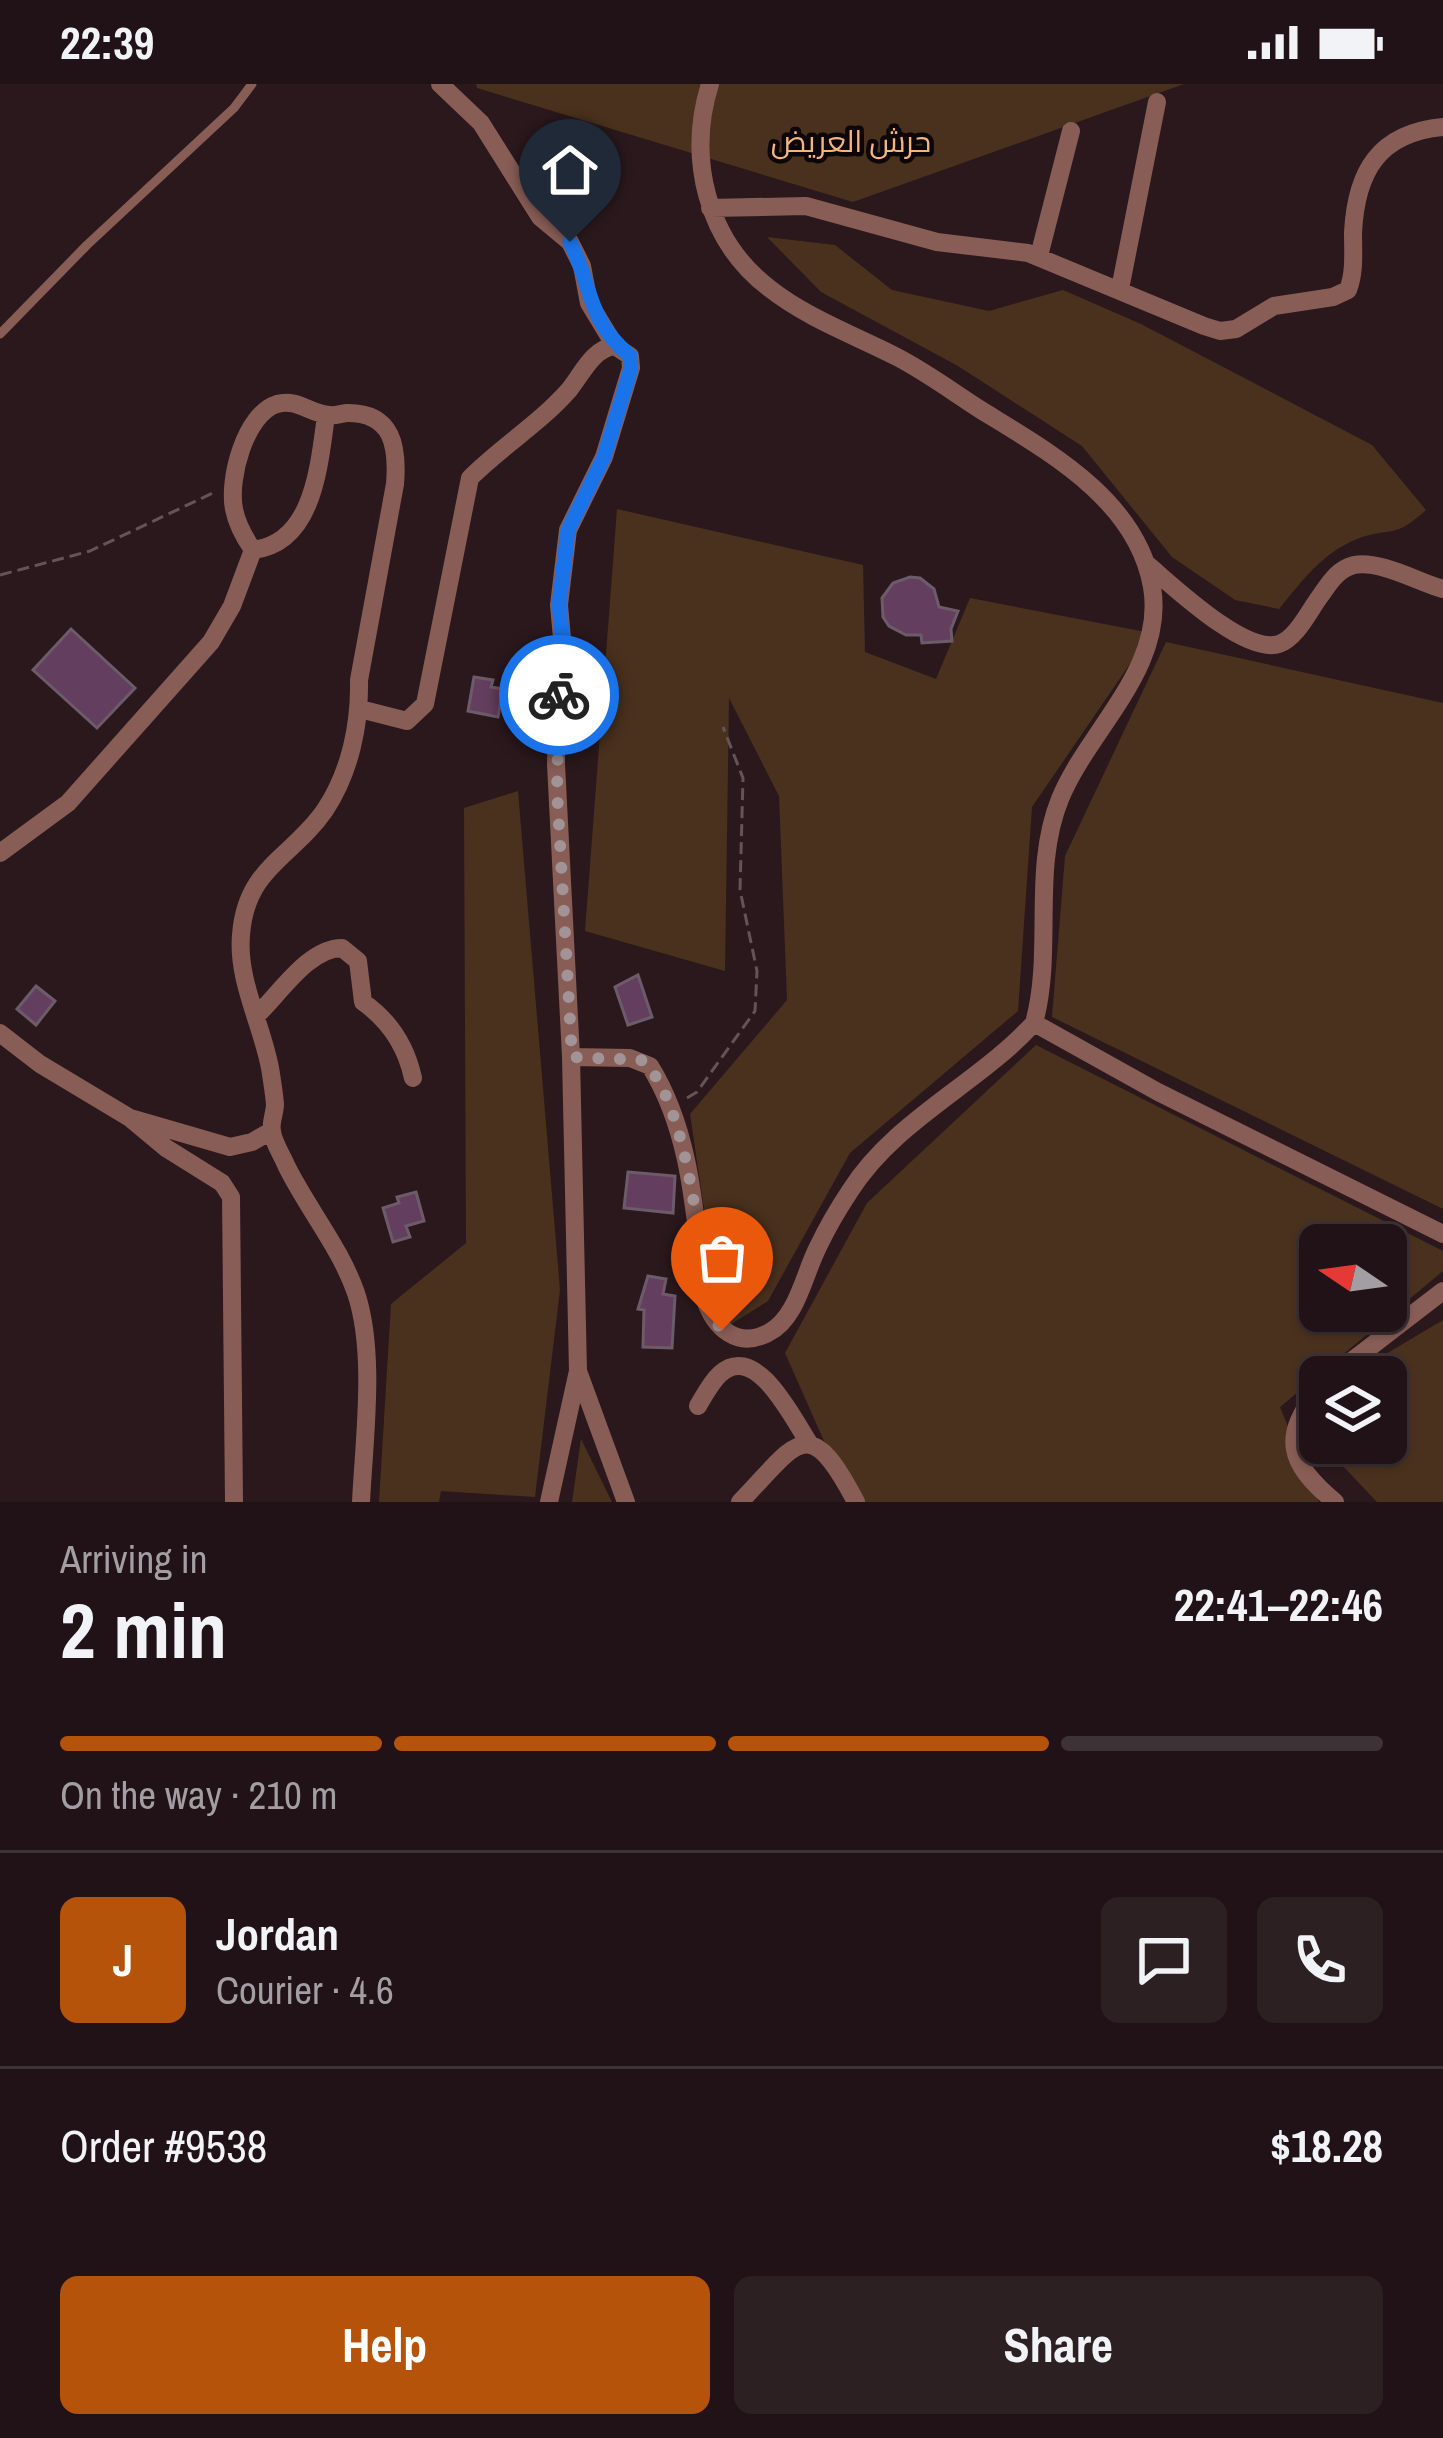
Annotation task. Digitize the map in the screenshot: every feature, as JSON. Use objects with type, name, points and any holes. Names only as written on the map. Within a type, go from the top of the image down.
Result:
[{"type":"street","points":[[440,84],[481,123],[540,217],[570,242],[582,266],[589,303],[614,346],[627,352],[631,368],[604,457],[568,530],[559,605],[565,660],[556,716],[557,782],[572,1057],[578,1371],[549,1502]]},
{"type":"street","points":[[710,84],[700,129],[702,186],[746,268],[809,314],[903,360],[1074,471],[1116,513],[1147,565],[1194,605],[1262,644],[1279,644],[1291,637],[1336,575],[1348,566],[1364,564],[1443,589]]},
{"type":"street","points":[[1120,289],[1157,102]]},
{"type":"street","points":[[710,208],[806,206],[920,238],[1040,256],[1220,331],[1236,329],[1274,306],[1342,295],[1351,284],[1357,199],[1376,156],[1410,132],[1443,127]]},
{"type":"street","points":[[1040,256],[1071,131]]},
{"type":"street","points":[[360,709],[407,721],[425,704],[470,478],[538,423],[599,350],[614,346]]},
{"type":"street","points":[[253,550],[239,528],[232,503],[246,440],[266,410],[281,402],[296,403],[326,416],[370,416],[386,425],[397,455],[351,755],[326,808],[309,830],[264,869],[250,895],[240,935],[246,981],[272,1085],[271,1131],[346,1269],[362,1315],[361,1502]]},
{"type":"street","points":[[253,550],[276,546],[300,519],[318,472],[326,416]]},
{"type":"street","points":[[0,853],[68,803],[211,642],[238,593],[253,550]]},
{"type":"street","points":[[572,1057],[641,1060],[656,1076],[670,1109],[693,1201],[711,1317],[735,1337],[755,1338],[771,1332],[785,1321],[816,1249],[871,1160],[1034,1023],[1041,997],[1049,840],[1069,782],[1145,651],[1154,614],[1147,565]]},
{"type":"street","points":[[256,1016],[315,958],[342,947],[358,962],[363,1002],[382,1015],[405,1049],[413,1078]]},
{"type":"street","points":[[1034,1023],[1158,1093],[1443,1234]]},
{"type":"street","points":[[0,1033],[222,1183],[231,1197],[234,1502]]},
{"type":"street","points":[[130,1118],[230,1147],[271,1131]]},
{"type":"street","points":[[1358,1356],[1443,1291]]},
{"type":"street","points":[[698,1406],[718,1375],[744,1366],[766,1380],[809,1443],[823,1449],[856,1502]]},
{"type":"street","points":[[578,1371],[626,1502]]},
{"type":"street","points":[[1299,1418],[1292,1433],[1299,1463]]},
{"type":"street","points":[[740,1502],[784,1456],[809,1443]]},
{"type":"street","points":[[1300,1464],[1336,1502]]},
{"type":"lane","points":[[0,334],[234,107],[252,84]]},
{"type":"path","points":[[0,575],[90,551],[235,481]]},
{"type":"path","points":[[670,1109],[697,1092],[755,1011],[757,971],[740,890],[743,778],[723,727]]},
{"type":"green space","name":"حرش العريض","points":[[476,84],[1184,84],[853,202]]},
{"type":"green space","points":[[767,237],[835,245],[892,290],[989,311],[1063,290],[1141,324],[1372,445],[1426,510],[1399,529],[1357,539],[1333,552],[1279,609],[1235,600],[1172,557],[1082,446],[958,366],[821,292]]},
{"type":"green space","points":[[617,509],[863,565],[865,652],[936,679],[970,598],[1151,633],[1032,807],[1018,1011],[850,1153],[768,1301],[722,1330],[690,1114],[787,1000],[779,796],[729,698],[725,971],[585,931]]},
{"type":"green space","points":[[1166,642],[1443,703],[1443,1209],[1052,1017],[1065,856]]},
{"type":"green space","points":[[518,791],[560,1290],[535,1497],[441,1491],[439,1502],[379,1502],[391,1304],[466,1243],[464,808]]},
{"type":"green space","points":[[1036,1045],[1390,1224],[1299,1224],[1299,1332],[1370,1332],[1341,1356],[1299,1356],[1299,1391],[1280,1407],[1299,1464],[1303,1464],[1319,1502],[851,1502],[785,1353],[867,1203]]},
{"type":"green space","points":[[1407,1233],[1443,1251],[1443,1271],[1407,1301]]},
{"type":"green space","points":[[1443,1320],[1443,1502],[1377,1502],[1341,1464],[1407,1464],[1407,1356],[1382,1356]]},
{"type":"green space","points":[[581,1439],[612,1502],[572,1502]]},
{"type":"building","points":[[910,577],[934,589],[939,607],[958,611],[952,641],[922,643],[921,635],[906,635],[883,617],[882,598],[893,583]]},
{"type":"building","points":[[71,629],[135,688],[97,728],[33,670]]},
{"type":"building","points":[[474,677],[493,680],[491,687],[503,689],[498,717],[468,711]]},
{"type":"building","points":[[638,975],[652,1017],[628,1025],[615,987]]},
{"type":"building","points":[[36,986],[55,1001],[36,1025],[17,1009]]},
{"type":"building","points":[[628,1172],[675,1176],[673,1213],[624,1208]]},
{"type":"building","points":[[416,1192],[424,1221],[406,1226],[410,1237],[393,1242],[383,1208],[399,1203],[397,1197]]},
{"type":"building","points":[[648,1276],[666,1279],[663,1294],[675,1296],[672,1348],[643,1347],[644,1310],[638,1309]]},
{"type":"way so far","points":[[559,695],[557,790],[572,1057],[641,1060],[656,1076],[686,1163],[705,1300],[722,1330]]},
{"type":"route","points":[[559,695],[565,660],[559,605],[568,530],[604,457],[631,368],[630,356],[614,346],[589,303],[582,266],[570,242]]}]
